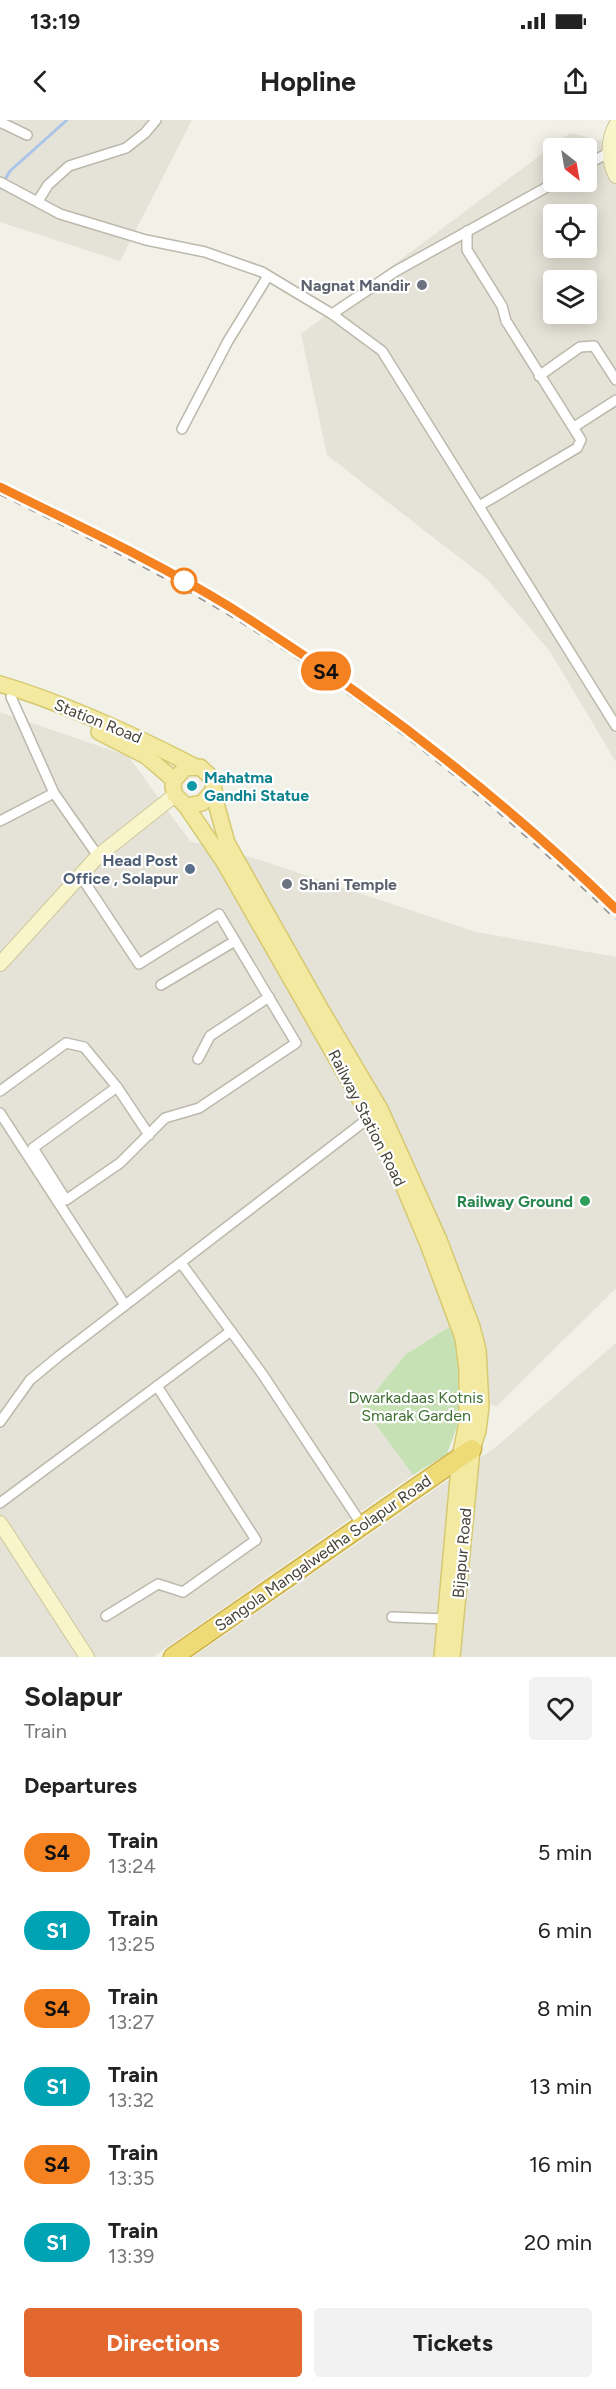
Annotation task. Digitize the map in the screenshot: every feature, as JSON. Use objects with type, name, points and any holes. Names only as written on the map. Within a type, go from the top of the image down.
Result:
[{"type":"highway","name":"Sangola Mangalwedha Solapur Road","points":[[173,1657],[466,1453]]},
{"type":"main road","points":[[616,125],[610,152],[610,165],[616,176]]},
{"type":"main road","name":"Station Road","points":[[0,684],[149,742],[194,766]]},
{"type":"main road","name":"Station Road","points":[[6,695],[81,723],[146,756],[175,787]]},
{"type":"main road","points":[[0,963],[98,856],[175,787],[181,771],[194,766],[200,767],[209,774],[214,783],[213,791],[202,803],[186,806],[175,787]]},
{"type":"main road","name":"Railway Station Road","points":[[213,791],[227,843],[315,999],[439,1240],[472,1327],[478,1350],[481,1406],[478,1431],[466,1453]]},
{"type":"main road","name":"Railway Station Road","points":[[186,806],[224,862],[375,1113]]},
{"type":"main road","points":[[442,1657],[466,1453]]},
{"type":"main road","name":"Bijapur Road","points":[[452,1657],[466,1453]]},
{"type":"main road","points":[[0,1523],[87,1657]]},
{"type":"street","points":[[38,201],[48,185],[69,166],[126,148],[146,133],[156,120]]},
{"type":"street","points":[[0,122],[27,135]]},
{"type":"street","points":[[597,159],[610,152]]},
{"type":"street","points":[[0,182],[60,214],[146,240],[205,252],[235,261],[268,276],[332,314],[382,351],[616,726]]},
{"type":"street","points":[[332,314],[396,271],[543,189]]},
{"type":"street","points":[[467,231],[467,250],[502,306],[506,321],[581,440],[576,448],[478,506]]},
{"type":"street","points":[[182,429],[228,341],[268,276]]},
{"type":"street","points":[[539,376],[580,347],[594,346],[616,380]]},
{"type":"street","points":[[574,427],[616,400]]},
{"type":"street","points":[[6,695],[54,793],[98,856]]},
{"type":"street","points":[[0,822],[54,793]]},
{"type":"street","points":[[80,875],[139,964],[219,914],[296,1043],[199,1108],[165,1118],[120,1163],[66,1200],[33,1148],[117,1088]]},
{"type":"street","points":[[161,985],[235,941]]},
{"type":"street","points":[[198,1059],[210,1036],[269,997]]},
{"type":"street","points":[[0,1091],[66,1043],[84,1047],[117,1088],[148,1135]]},
{"type":"street","points":[[0,1113],[125,1305]]},
{"type":"street","points":[[0,1422],[30,1380],[375,1113]]},
{"type":"street","points":[[181,1263],[263,1375],[362,1525]]},
{"type":"street","points":[[0,1503],[231,1331]]},
{"type":"street","points":[[106,1616],[158,1584],[183,1592],[256,1540],[157,1386]]},
{"type":"street","points":[[392,1617],[446,1619]]},
{"type":"shaded area","points":[[0,120],[192,120],[120,261],[0,222]]},
{"type":"shaded area","points":[[570,133],[589,138],[563,138]]},
{"type":"shaded area","points":[[597,140],[616,145],[616,762],[549,650],[487,579],[327,455],[301,334],[543,153],[543,192],[597,192]]},
{"type":"shaded area","points":[[0,712],[128,756],[190,841],[257,859],[476,932],[616,957],[616,1288],[496,1407],[488,1402],[477,1315],[449,1327],[405,1355],[363,1407],[413,1475],[153,1657],[0,1657]]},
{"type":"shaded area","points":[[616,1343],[616,1657],[193,1657],[496,1447]]},
{"type":"green space","name":"Dwarkadaas Kotnis Smarak Garden","points":[[449,1327],[458,1349],[460,1366],[457,1427],[447,1454],[413,1475],[363,1407],[405,1355]]},
{"type":"waterway","points":[[0,188],[10,171],[67,120]]},
{"type":"railway","points":[[0,494],[197,596],[278,645],[329,680],[380,717],[477,794],[571,876],[616,919]]},
{"type":"train","name":"S4","points":[[0,487],[146,560],[228,606],[308,658],[439,753],[498,801],[544,840],[616,909]]},
{"type":"place","name":"Nagnat Mandir","points":[[422,285]]},
{"type":"place","name":"Mahatma Gandhi Statue","points":[[192,786]]},
{"type":"place","name":"Head Post Office , Solapur","points":[[190,869]]},
{"type":"place","name":"Shani Temple","points":[[287,884]]},
{"type":"place","name":"Railway Ground","points":[[585,1201]]}]
